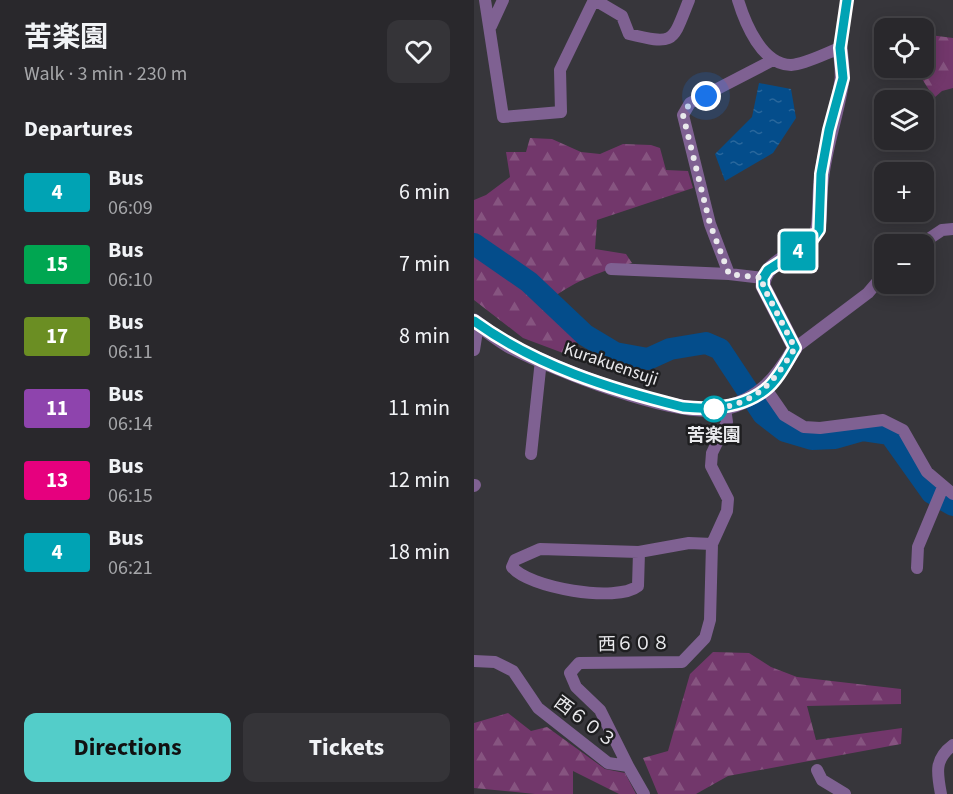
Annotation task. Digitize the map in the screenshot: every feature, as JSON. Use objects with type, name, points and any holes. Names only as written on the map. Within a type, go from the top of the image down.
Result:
[{"type":"street","points":[[485,0],[492,30]]},
{"type":"street","points":[[503,0],[491,24],[503,117],[561,112],[560,70],[594,0],[622,16],[629,34],[661,42],[671,38],[678,28],[689,0]]},
{"type":"street","points":[[738,0],[758,44],[773,60],[792,65],[840,48]]},
{"type":"street","points":[[795,348],[763,286],[763,278],[768,270],[809,244],[819,230],[821,174],[829,130],[843,78],[840,48],[847,0]]},
{"type":"street","points":[[729,274],[710,224],[683,115],[690,103],[773,60]]},
{"type":"street","points":[[934,235],[942,230],[953,229]]},
{"type":"street","points":[[610,269],[729,274],[763,278]]},
{"type":"street","points":[[874,285],[795,348],[756,394],[804,427],[820,428],[883,420],[903,430],[927,472],[943,494],[918,548],[917,568]]},
{"type":"street","points":[[474,350],[476,322]]},
{"type":"street","name":"Kurakuensuji","points":[[476,322],[506,344],[541,360],[653,400],[705,410],[725,408],[756,394]]},
{"type":"street","points":[[531,454],[541,360]]},
{"type":"street","name":"西６０８","points":[[628,766],[600,710],[576,687],[570,673],[579,663],[682,662],[705,638],[710,620],[712,544],[727,511],[728,499],[711,466],[712,453],[727,422],[725,408]]},
{"type":"street","points":[[639,552],[639,586],[631,592],[573,592],[519,576],[512,567],[515,560],[540,549],[639,552],[689,543],[712,544]]},
{"type":"street","name":"西６０３","points":[[474,662],[495,662],[513,671],[538,708],[608,763],[628,766],[644,794]]},
{"type":"street","points":[[941,794],[936,769],[943,752],[953,745]]},
{"type":"street","points":[[817,770],[822,780],[845,794]]},
{"type":"green space","points":[[934,36],[953,38],[953,88],[942,91],[934,98],[934,90],[929,90],[922,78],[934,78]]},
{"type":"green space","points":[[530,138],[552,139],[581,152],[600,154],[623,144],[651,145],[660,148],[666,170],[688,171],[693,188],[597,220],[595,249],[626,254],[632,263],[590,277],[570,286],[551,299],[578,339],[571,356],[523,338],[474,300],[474,200],[486,195],[510,177],[506,152],[526,152]]},
{"type":"green space","points":[[713,652],[749,653],[771,667],[797,677],[901,689],[901,704],[807,706],[816,740],[902,728],[901,744],[728,776],[696,794],[658,794],[643,758],[668,751],[690,674]]},
{"type":"green space","points":[[508,713],[531,731],[547,727],[605,769],[625,773],[636,794],[619,794],[573,771],[573,794],[535,794],[474,788],[474,723]]},
{"type":"water","points":[[759,83],[791,89],[796,118],[773,153],[725,181],[715,154],[752,117]]},
{"type":"waterway","points":[[474,244],[529,282],[585,335],[615,353],[648,359],[670,349],[706,343],[720,349],[763,414],[785,431],[812,439],[835,438],[863,430],[890,434],[932,493],[953,505]]},
{"type":"bus line","name":"4","points":[[474,321],[506,344],[551,365],[653,400],[705,410],[725,408],[766,390],[795,348],[763,286],[763,278],[768,270],[809,244],[819,230],[818,206],[821,174],[829,130],[843,78],[840,48],[847,0]]},
{"type":"place","name":"苦楽園","points":[[714,409]]},
{"type":"route","points":[[706,96],[690,103],[683,115],[710,224],[729,274],[763,278],[763,286],[795,348],[766,390],[725,408],[705,410],[714,409]]}]
